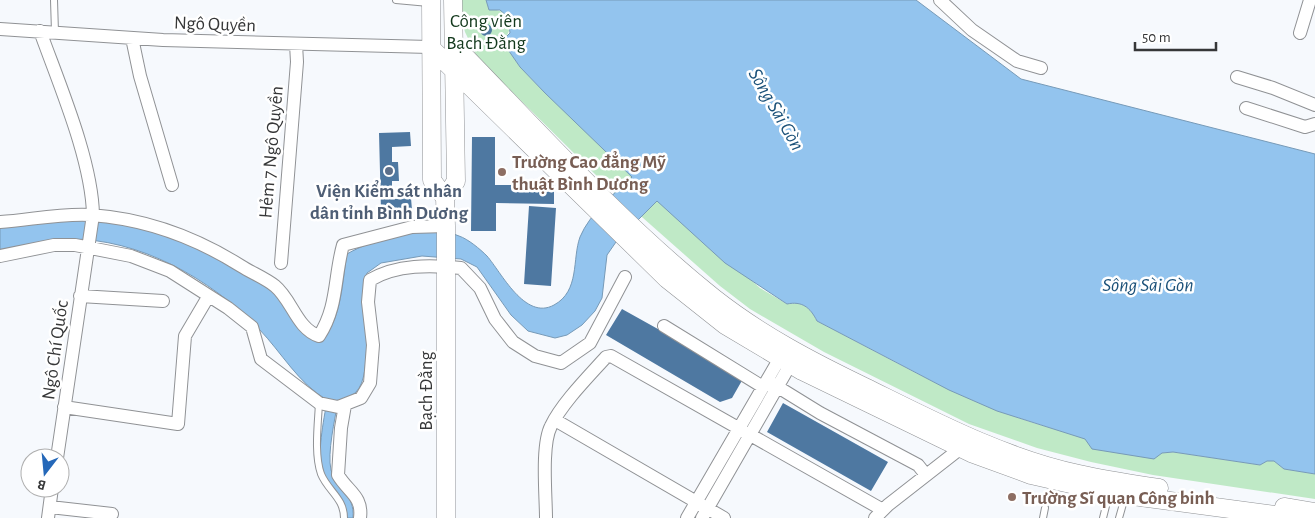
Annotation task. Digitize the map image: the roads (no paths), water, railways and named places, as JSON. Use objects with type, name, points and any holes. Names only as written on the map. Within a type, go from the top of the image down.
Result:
[{"type":"street","points":[[940,0],[972,30],[1017,61],[1041,68]]},
{"type":"street","points":[[1300,33],[1310,0]]},
{"type":"street","points":[[0,222],[93,216],[148,223],[201,243],[275,286],[292,306],[300,321],[311,333],[319,336],[329,321],[336,294],[337,266],[343,246],[412,227],[446,226],[444,198],[432,180],[431,2],[453,1],[456,181],[444,198]]},
{"type":"street","name":"Ngô Quyền","points":[[0,29],[132,38],[430,48]]},
{"type":"street","points":[[40,31],[90,182],[93,216]]},
{"type":"street","points":[[132,38],[140,76],[172,185]]},
{"type":"street","name":"Hẻm 7 Ngô Quyền","points":[[281,263],[297,62],[296,44]]},
{"type":"street","points":[[430,48],[454,45]]},
{"type":"street","points":[[454,45],[586,182],[674,263],[715,299],[839,390],[961,448],[1031,475],[1118,491],[1297,518]]},
{"type":"street","points":[[430,48],[667,279],[724,325],[977,440],[1028,459],[1078,474],[1118,491],[1315,512]]},
{"type":"street","points":[[1237,77],[1273,88],[1315,105]]},
{"type":"street","points":[[455,116],[461,107],[467,103],[487,104]]},
{"type":"street","points":[[1246,108],[1304,126],[1315,124]]},
{"type":"street","name":"Ngô Chí Quốc","points":[[58,448],[93,216]]},
{"type":"street","name":"Bạch Đằng","points":[[446,226],[446,518]]},
{"type":"street","points":[[0,256],[54,245],[75,245],[131,256],[170,271],[252,327],[261,359],[322,404],[342,406],[361,398],[370,383],[373,345],[368,302],[370,280],[384,272],[423,266],[461,268],[480,288],[495,319],[513,342],[535,356],[561,363],[590,343],[624,278]]},
{"type":"street","points":[[80,296],[163,300]]},
{"type":"street","points":[[64,407],[178,424],[186,336],[208,297]]},
{"type":"street","points":[[664,326],[764,387]]},
{"type":"street","points":[[687,518],[702,510],[745,431],[764,387],[789,355]]},
{"type":"street","points":[[745,431],[777,387],[789,355]]},
{"type":"street","points":[[546,518],[546,458],[550,427],[584,381],[606,357],[611,356],[745,431],[879,514],[961,448]]},
{"type":"street","points":[[764,387],[770,383],[820,413],[918,464],[926,475]]},
{"type":"street","points":[[342,406],[338,476],[360,502],[362,507],[360,518]]},
{"type":"street","points":[[555,420],[702,510],[724,518]]},
{"type":"street","points":[[51,498],[49,512],[112,514]]},
{"type":"lane","points":[[54,0],[55,32]]},
{"type":"lane","points":[[396,0],[431,2]]},
{"type":"lane","points":[[322,404],[319,456],[322,474],[342,502],[344,518]]},
{"type":"lane","points":[[1103,518],[1118,491]]},
{"type":"lane","points":[[1118,491],[1119,518]]},
{"type":"lane","points":[[1043,518],[1045,508]]},
{"type":"water","name":"Sông Sài Gòn","points":[[486,0],[916,0],[1021,79],[1315,154],[1315,474],[1284,469],[1274,461],[1267,461],[1260,465],[1173,452],[1162,453],[1154,459],[1092,449],[1085,439],[997,411],[949,390],[817,321],[805,306],[797,303],[787,304],[725,263],[657,201],[616,242],[607,255],[602,298],[595,311],[582,325],[567,335],[555,338],[528,331],[511,315],[477,267],[461,259],[422,256],[381,263],[367,273],[365,370],[356,392],[338,401],[331,445],[331,470],[337,483],[351,503],[353,510],[353,518],[345,518],[341,499],[326,480],[321,466],[321,437],[327,400],[307,385],[259,329],[219,294],[196,278],[172,265],[147,254],[121,246],[95,241],[68,239],[0,250],[0,224],[65,219],[112,222],[177,235],[253,277],[280,298],[304,334],[321,340],[328,332],[337,311],[347,254],[371,243],[402,234],[433,231],[447,232],[462,237],[481,250],[524,301],[533,306],[543,308],[554,305],[568,292],[572,283],[578,246],[584,228],[603,204],[632,177],[520,67],[502,41],[510,33],[508,17],[500,10],[489,10]]},
{"type":"place","name":"Viện Kiểm sát nhân dân tỉnh Bình Dương","points":[[389,171]]},
{"type":"place","name":"Trường Cao đẳng Mỹ thuật Bình Dương","points":[[502,172]]},
{"type":"place","name":"Trường Sĩ quan Công binh","points":[[1012,497]]},
{"type":"park label","name":"Công viên Bạch Đằng","points":[[486,31]]}]
